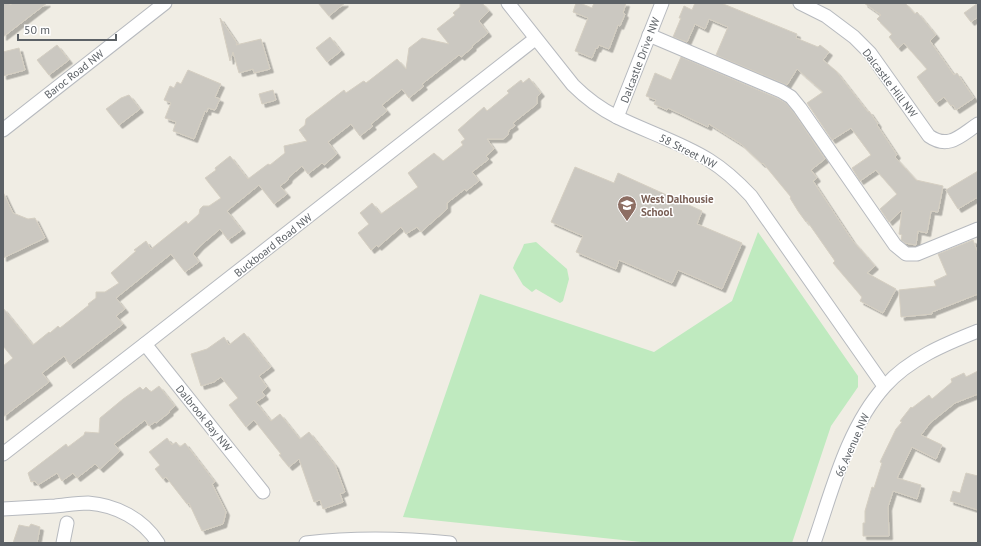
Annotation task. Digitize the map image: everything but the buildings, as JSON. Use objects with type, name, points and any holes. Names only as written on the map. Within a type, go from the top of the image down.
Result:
[{"type":"street","name":"Baroc Road NW","points":[[3,130],[165,3]]},
{"type":"street","name":"58 Street NW","points":[[508,3],[572,85],[599,107],[708,160],[739,182],[751,196],[884,386]]},
{"type":"street","name":"Dalcastle Drive NW","points":[[617,117],[662,3]]},
{"type":"street","name":"Dalcastle Hill NW","points":[[800,3],[826,16],[854,37],[870,53],[928,136],[947,142],[954,140],[978,124]]},
{"type":"street","points":[[649,36],[781,91],[791,97],[895,245],[906,254],[917,254],[978,229]]},
{"type":"street","name":"Buckboard Road NW","points":[[5,454],[535,39]]},
{"type":"street","name":"66 Avenue NW","points":[[814,543],[845,454],[864,414],[884,386],[899,373],[923,357],[947,343],[978,331]]},
{"type":"street","name":"Dalbrook Bay NW","points":[[145,344],[263,492]]},
{"type":"street","points":[[3,502],[26,508]]},
{"type":"street","points":[[3,509],[82,503],[110,507],[143,525],[158,543]]},
{"type":"street","points":[[63,543],[67,522]]},
{"type":"street","points":[[306,543],[335,539],[391,538],[450,543]]},
{"type":"green space","points":[[758,232],[858,376],[858,387],[831,426],[792,543],[651,543],[403,517],[480,294],[654,352],[732,301]]},
{"type":"green space","points":[[536,242],[567,269],[569,279],[563,301],[560,303],[536,289],[532,292],[523,285],[513,268],[524,244]]},
{"type":"place","name":"West Dalhousie School","points":[[627,222]]}]
